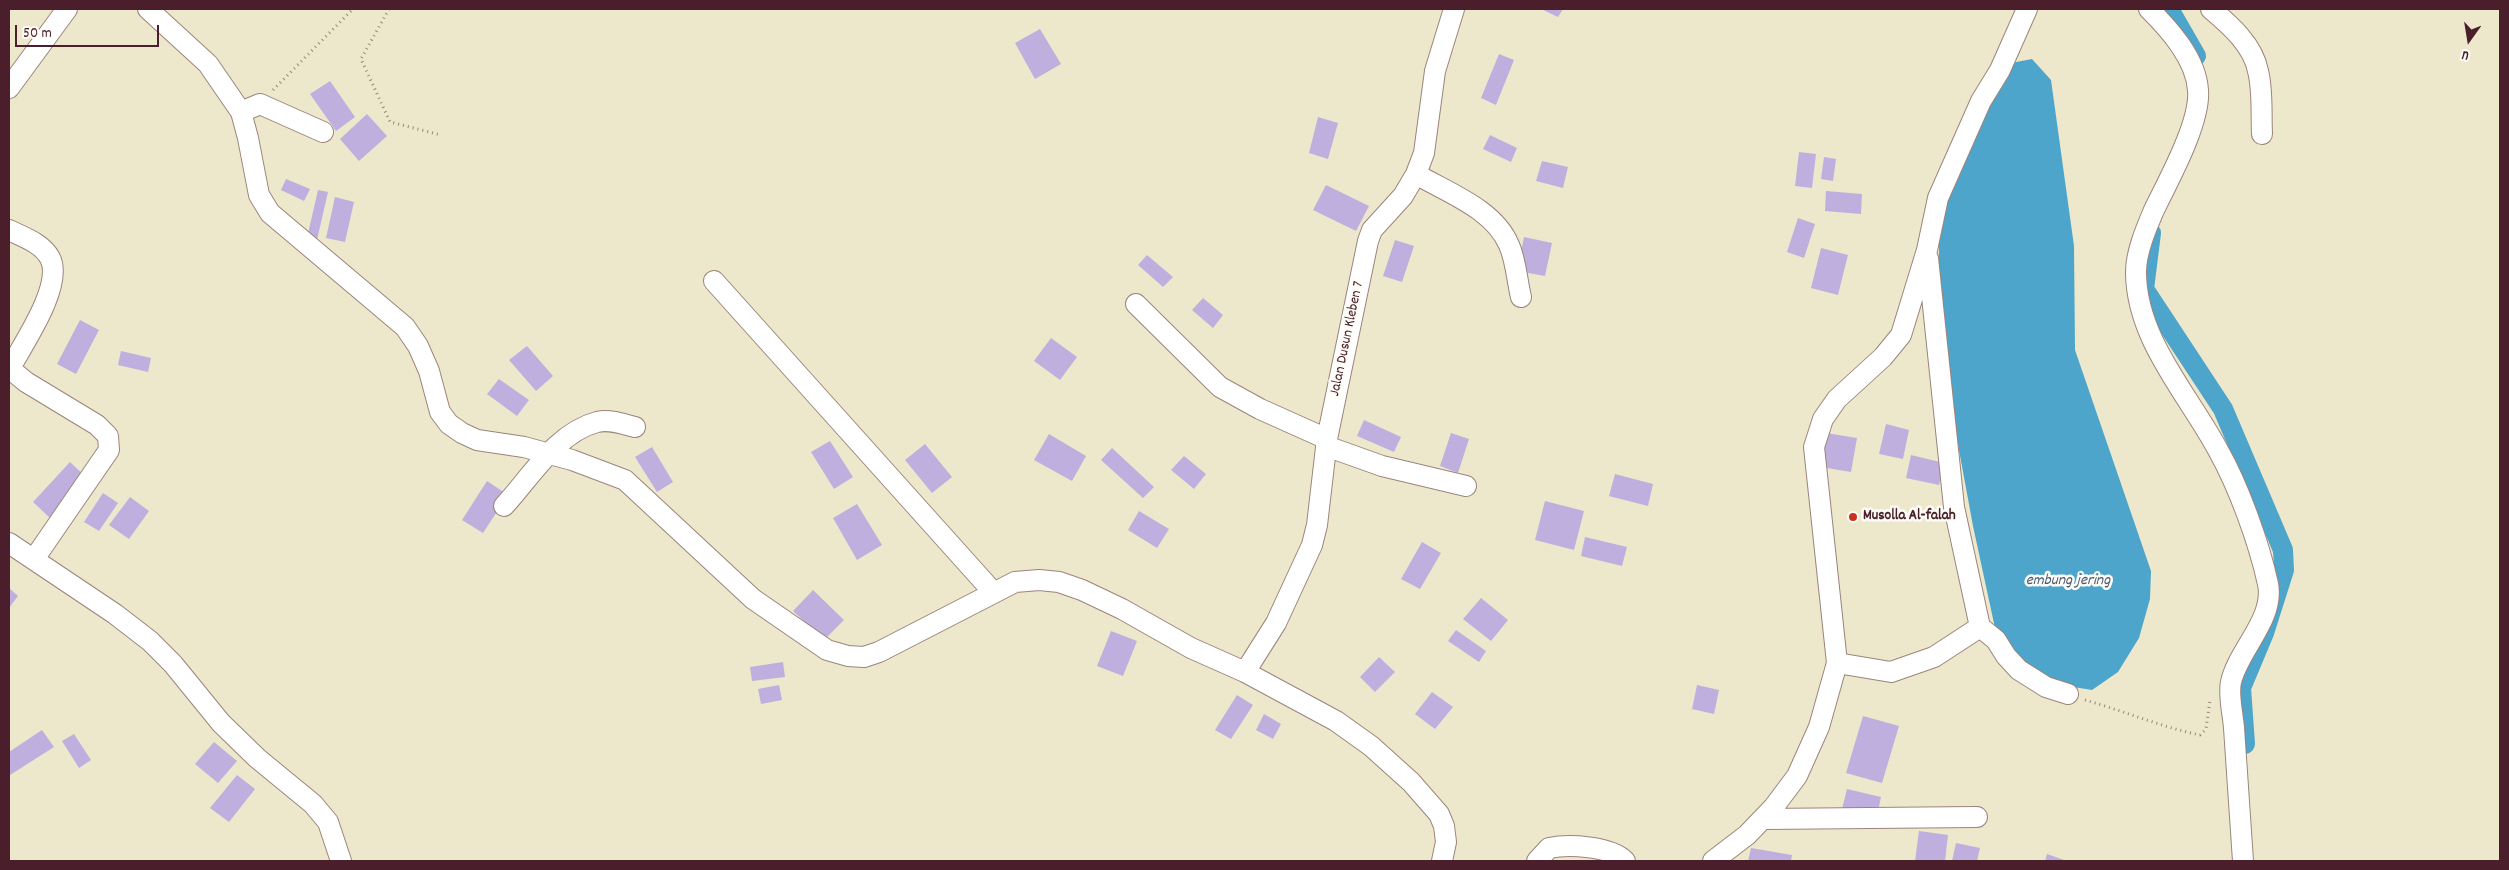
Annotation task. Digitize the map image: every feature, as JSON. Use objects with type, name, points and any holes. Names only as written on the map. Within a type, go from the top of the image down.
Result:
[{"type":"street","points":[[9,88],[66,9]]},
{"type":"street","points":[[148,9],[208,64],[241,112],[248,138],[258,195],[270,213],[405,327],[418,346],[429,371],[440,412],[449,424],[476,440],[524,447],[572,460],[625,480],[753,599],[827,650],[848,656],[864,657],[880,652],[1015,582],[1039,580],[1059,582],[1106,601],[1191,648],[1245,672],[1336,721],[1371,746],[1411,782],[1439,814],[1444,826],[1446,842],[1442,861]]},
{"type":"street","name":"Jalan Dusun Kleben 7","points":[[1245,672],[1276,622],[1312,545],[1317,525],[1327,443],[1368,241],[1372,230],[1403,196],[1416,174],[1427,138],[1434,71],[1454,9]]},
{"type":"street","points":[[1713,861],[1747,835],[1763,819],[1797,776],[1807,758],[1819,727],[1837,663],[1814,447],[1823,419],[1837,400],[1883,358],[1901,335],[1928,250],[1938,198],[1981,101],[2000,70],[2027,9]]},
{"type":"street","points":[[2149,9],[2180,46],[2191,65],[2199,91],[2195,115],[2186,140],[2148,224],[2142,243],[2136,272],[2141,309],[2158,351],[2197,412],[2230,472],[2259,551],[2269,588],[2265,609],[2230,682],[2243,861]]},
{"type":"street","points":[[2211,9],[2244,42],[2254,58],[2259,71],[2262,134]]},
{"type":"street","points":[[241,112],[260,104],[323,132]]},
{"type":"street","points":[[1416,174],[1485,214],[1503,232],[1510,247],[1521,297]]},
{"type":"street","points":[[9,230],[32,241],[45,251],[53,268],[48,296],[9,368],[26,382],[97,425],[108,436],[109,442],[109,450],[34,559]]},
{"type":"street","points":[[1928,250],[1954,507],[1980,627],[1996,640],[2006,656],[2019,670],[2046,687],[2068,694]]},
{"type":"street","points":[[714,281],[994,592]]},
{"type":"street","points":[[1136,304],[1220,387],[1327,443],[1382,466],[1466,486]]},
{"type":"street","points":[[504,506],[549,454],[578,431],[598,422],[615,422],[635,428]]},
{"type":"street","points":[[10,546],[34,559],[115,614],[156,646],[221,723],[257,758],[313,804],[328,822],[341,861]]},
{"type":"street","points":[[1837,663],[1891,672],[1934,657],[1980,627]]},
{"type":"street","points":[[1763,819],[1977,817]]},
{"type":"street","points":[[1537,861],[1546,850],[1556,847],[1599,855],[1616,854],[1625,861]]},
{"type":"path","points":[[389,9],[361,59],[390,122],[441,135]]},
{"type":"path","points":[[260,104],[351,10]]},
{"type":"path","points":[[2068,694],[2122,710],[2170,729],[2200,736],[2206,729],[2211,695]]},
{"type":"water","name":"embung jering","points":[[2032,59],[2051,80],[2074,246],[2075,350],[2151,571],[2150,599],[2139,638],[2118,672],[2092,690],[2048,683],[2025,668],[1995,628],[1973,526],[1949,396],[1939,290],[1939,243],[1942,214],[1996,84],[2011,63]]},
{"type":"building","points":[[1541,9],[1563,9],[1558,17]]},
{"type":"building","points":[[1040,29],[1061,64],[1035,79],[1015,43]]},
{"type":"building","points":[[1499,54],[1514,60],[1496,105],[1481,98]]},
{"type":"building","points":[[330,81],[355,117],[336,131],[310,94]]},
{"type":"building","points":[[367,114],[387,136],[359,161],[340,139]]},
{"type":"building","points":[[1318,117],[1338,123],[1328,159],[1309,153]]},
{"type":"building","points":[[1490,135],[1517,148],[1511,162],[1483,149]]},
{"type":"building","points":[[1799,152],[1816,154],[1812,188],[1795,186]]},
{"type":"building","points":[[1824,157],[1836,159],[1833,181],[1821,179]]},
{"type":"building","points":[[1542,161],[1568,167],[1563,188],[1536,181]]},
{"type":"building","points":[[286,179],[310,189],[304,201],[281,190]]},
{"type":"building","points":[[1326,185],[1369,206],[1356,231],[1313,210]]},
{"type":"building","points":[[318,190],[328,192],[317,240],[307,238]]},
{"type":"building","points":[[1826,191],[1862,194],[1861,214],[1825,211]]},
{"type":"building","points":[[335,197],[354,202],[345,242],[326,238]]},
{"type":"building","points":[[1798,218],[1815,224],[1804,258],[1787,252]]},
{"type":"building","points":[[1524,237],[1552,243],[1545,276],[1517,271]]},
{"type":"building","points":[[1395,240],[1414,246],[1402,282],[1383,276]]},
{"type":"building","points":[[1821,248],[1848,255],[1838,295],[1811,288]]},
{"type":"building","points":[[1147,255],[1173,277],[1163,287],[1138,265]]},
{"type":"building","points":[[1203,298],[1223,315],[1213,328],[1192,310]]},
{"type":"building","points":[[80,320],[99,330],[76,374],[57,364]]},
{"type":"building","points":[[1051,338],[1077,357],[1060,380],[1034,361]]},
{"type":"building","points":[[527,346],[553,376],[536,391],[509,360]]},
{"type":"building","points":[[121,351],[151,358],[148,372],[118,365]]},
{"type":"building","points":[[499,379],[529,400],[517,416],[487,394]]},
{"type":"building","points":[[1364,420],[1401,437],[1394,452],[1357,436]]},
{"type":"building","points":[[1886,424],[1909,430],[1903,459],[1879,454]]},
{"type":"building","points":[[1451,433],[1469,439],[1458,473],[1440,466]]},
{"type":"building","points":[[1826,433],[1857,438],[1851,472],[1821,467]]},
{"type":"building","points":[[1049,434],[1086,456],[1072,481],[1034,460]]},
{"type":"building","points":[[830,441],[853,477],[834,489],[811,452]]},
{"type":"building","points":[[925,444],[952,477],[932,493],[905,460]]},
{"type":"building","points":[[652,447],[673,482],[657,492],[635,457]]},
{"type":"building","points":[[1112,448],[1154,487],[1143,498],[1101,460]]},
{"type":"building","points":[[1911,455],[1944,463],[1939,485],[1906,478]]},
{"type":"building","points":[[1184,456],[1206,474],[1194,489],[1171,470]]},
{"type":"building","points":[[70,462],[87,478],[50,518],[33,502]]},
{"type":"building","points":[[1615,474],[1653,484],[1648,506],[1609,496]]},
{"type":"building","points":[[487,481],[508,495],[483,533],[462,520]]},
{"type":"building","points":[[103,493],[118,503],[99,531],[84,522]]},
{"type":"building","points":[[130,497],[149,511],[129,539],[109,525]]},
{"type":"building","points":[[1545,501],[1584,511],[1574,550],[1535,540]]},
{"type":"building","points":[[857,504],[882,545],[857,560],[833,518]]},
{"type":"building","points":[[1139,511],[1169,529],[1157,548],[1128,530]]},
{"type":"building","points":[[1585,537],[1627,547],[1622,566],[1581,556]]},
{"type":"building","points":[[1422,542],[1441,553],[1420,589],[1401,579]]},
{"type":"building","points":[[9,588],[18,596],[9,608]]},
{"type":"building","points":[[813,590],[844,620],[824,640],[793,611]]},
{"type":"building","points":[[1481,598],[1508,620],[1491,641],[1463,619]]},
{"type":"building","points":[[1456,630],[1486,651],[1479,662],[1448,641]]},
{"type":"building","points":[[1111,631],[1137,641],[1123,676],[1097,666]]},
{"type":"building","points":[[1379,657],[1395,672],[1375,692],[1360,677]]},
{"type":"building","points":[[783,662],[785,677],[752,681],[750,667]]},
{"type":"building","points":[[779,685],[782,700],[761,704],[758,689]]},
{"type":"building","points":[[1697,685],[1719,690],[1714,714],[1692,709]]},
{"type":"building","points":[[1432,692],[1453,707],[1435,729],[1415,714]]},
{"type":"building","points":[[1237,695],[1253,705],[1231,739],[1215,730]]},
{"type":"building","points":[[1264,714],[1281,724],[1273,739],[1256,730]]},
{"type":"building","points":[[1863,716],[1899,726],[1882,783],[1846,773]]},
{"type":"building","points":[[42,730],[54,747],[10,775],[9,752]]},
{"type":"building","points":[[74,734],[91,760],[79,768],[62,741]]},
{"type":"building","points":[[214,742],[237,761],[218,783],[195,764]]},
{"type":"building","points":[[237,775],[255,789],[229,822],[210,808]]},
{"type":"building","points":[[1847,789],[1881,797],[1877,816],[1842,809]]},
{"type":"building","points":[[1919,831],[1948,835],[1945,861],[1915,861]]},
{"type":"building","points":[[1956,843],[1980,848],[1977,861],[1952,861]]},
{"type":"building","points":[[1751,848],[1792,855],[1791,861],[1748,861]]},
{"type":"building","points":[[2047,854],[2067,861],[2045,861]]},
{"type":"waterway","points":[[2169,9],[2196,56]]},
{"type":"waterway","points":[[2151,233],[2144,289],[2223,409],[2283,550],[2284,570],[2264,633],[2241,688],[2245,744]]},
{"type":"place","name":"Musolla Al-falah","points":[[1853,517]]}]
